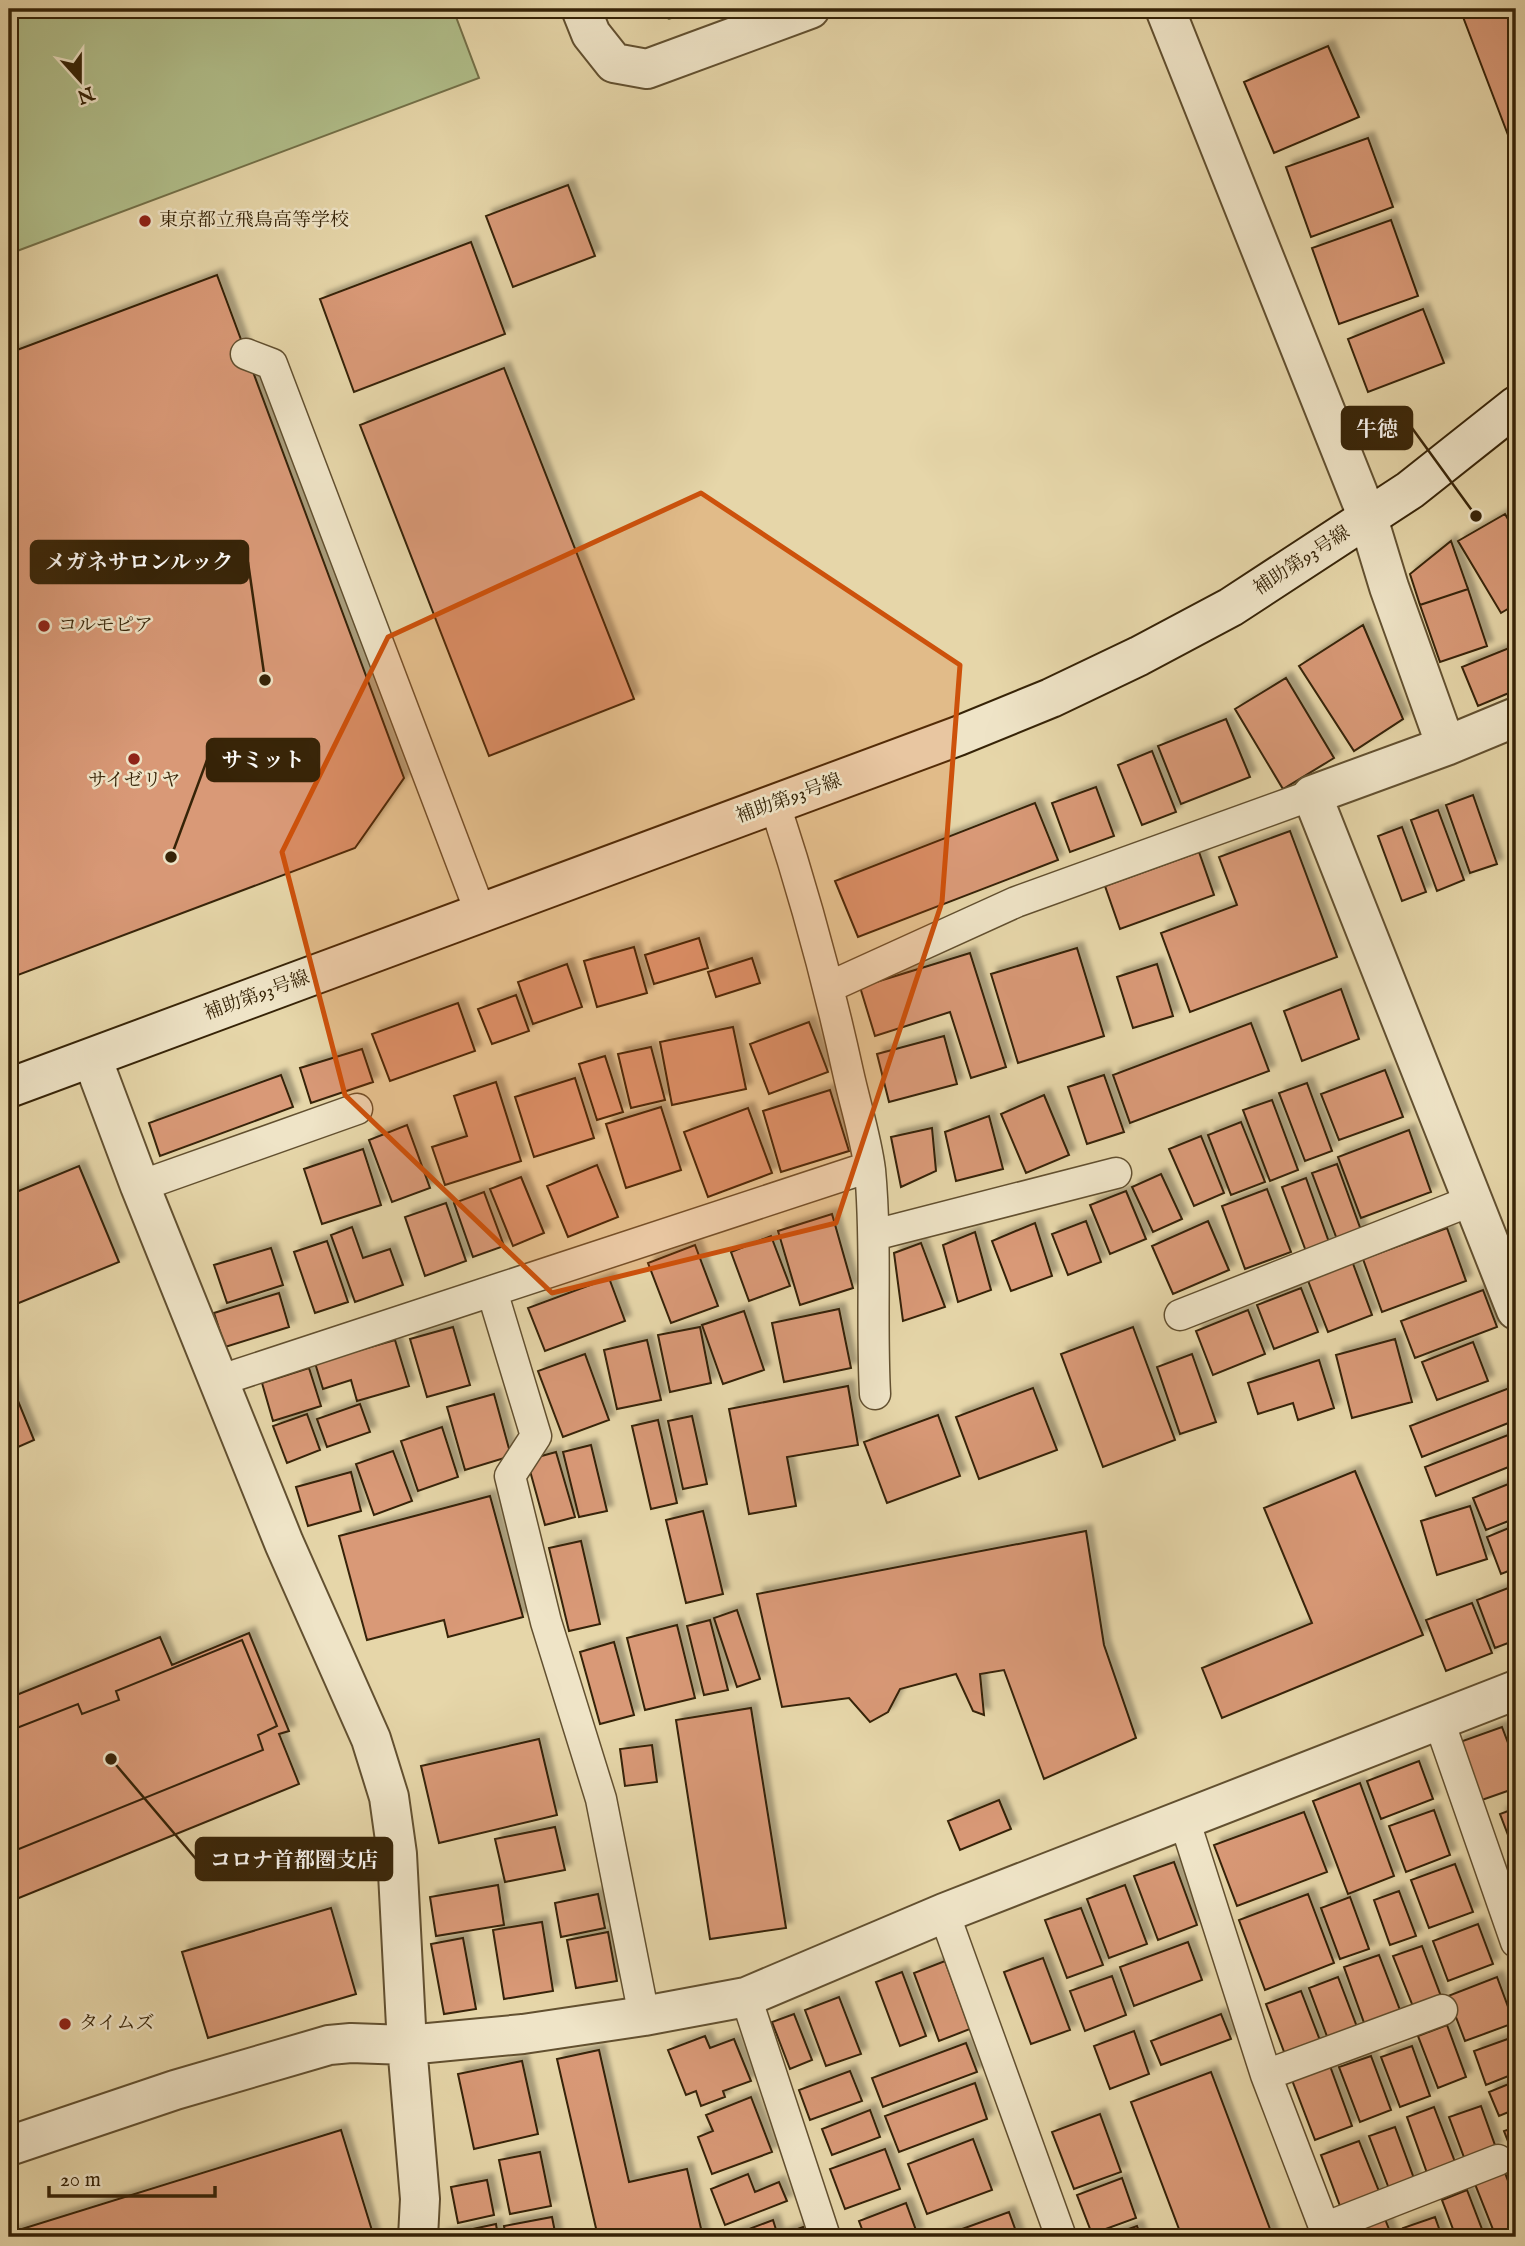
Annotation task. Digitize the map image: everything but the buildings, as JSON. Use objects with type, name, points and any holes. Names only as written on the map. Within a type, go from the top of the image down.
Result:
[{"type":"street","points":[[582,9],[591,34],[614,62],[647,69],[810,9]]},
{"type":"street","points":[[1164,9],[1368,518],[1389,587],[1446,746]]},
{"type":"street","name":"補助第93号線","points":[[9,1088],[775,805],[970,732],[1051,698],[1139,656],[1231,607],[1410,491],[1516,406]]},
{"type":"street","points":[[1516,717],[1312,795],[1516,1310]]},
{"type":"street","points":[[92,1058],[140,1186],[284,1543],[371,1739],[389,1797],[397,1854],[407,2045],[420,2199],[418,2237]]},
{"type":"street","points":[[9,2146],[176,2090],[329,2045],[407,2045],[523,2034],[746,1997],[944,1913],[1516,1690]]},
{"type":"lane","points":[[246,354],[272,363],[481,914]]},
{"type":"lane","points":[[829,987],[1016,902],[1312,795]]},
{"type":"lane","points":[[775,805],[798,873],[829,987],[869,1167],[874,1235],[872,1276],[875,1394]]},
{"type":"lane","points":[[140,1186],[357,1109]]},
{"type":"lane","points":[[218,1381],[869,1167]]},
{"type":"lane","points":[[874,1235],[1116,1174]]},
{"type":"lane","points":[[1180,1315],[1473,1200]]},
{"type":"lane","points":[[492,1291],[536,1437],[510,1476],[545,1622],[601,1800],[644,2016]]},
{"type":"lane","points":[[1439,1721],[1516,1942]]},
{"type":"lane","points":[[1184,1819],[1266,2075],[1326,2233],[1498,2160]]},
{"type":"lane","points":[[944,1913],[1060,2237]]},
{"type":"lane","points":[[746,1997],[825,2237]]},
{"type":"lane","points":[[1266,2075],[1442,2010]]},
{"type":"highlighted area","points":[[701,493],[960,665],[942,902],[836,1223],[552,1293],[345,1095],[282,852],[388,637]]},
{"type":"green space","name":"東京都立飛鳥高等学校","points":[[9,9],[453,9],[479,78],[9,254]]},
{"type":"green space","points":[[652,9],[696,9],[669,19]]},
{"type":"place","name":"東京都立飛鳥高等学校","points":[[145,221]]},
{"type":"place","name":"牛徳","points":[[1476,516]]},
{"type":"place","name":"コルモピア","points":[[44,626]]},
{"type":"place","name":"メガネサロンルック","points":[[265,680]]},
{"type":"place","name":"サイゼリヤ","points":[[134,759]]},
{"type":"place","name":"サミット","points":[[171,857]]},
{"type":"place","name":"コロナ首都圏支店","points":[[111,1759]]},
{"type":"place","name":"タイムズ","points":[[65,2024]]}]
